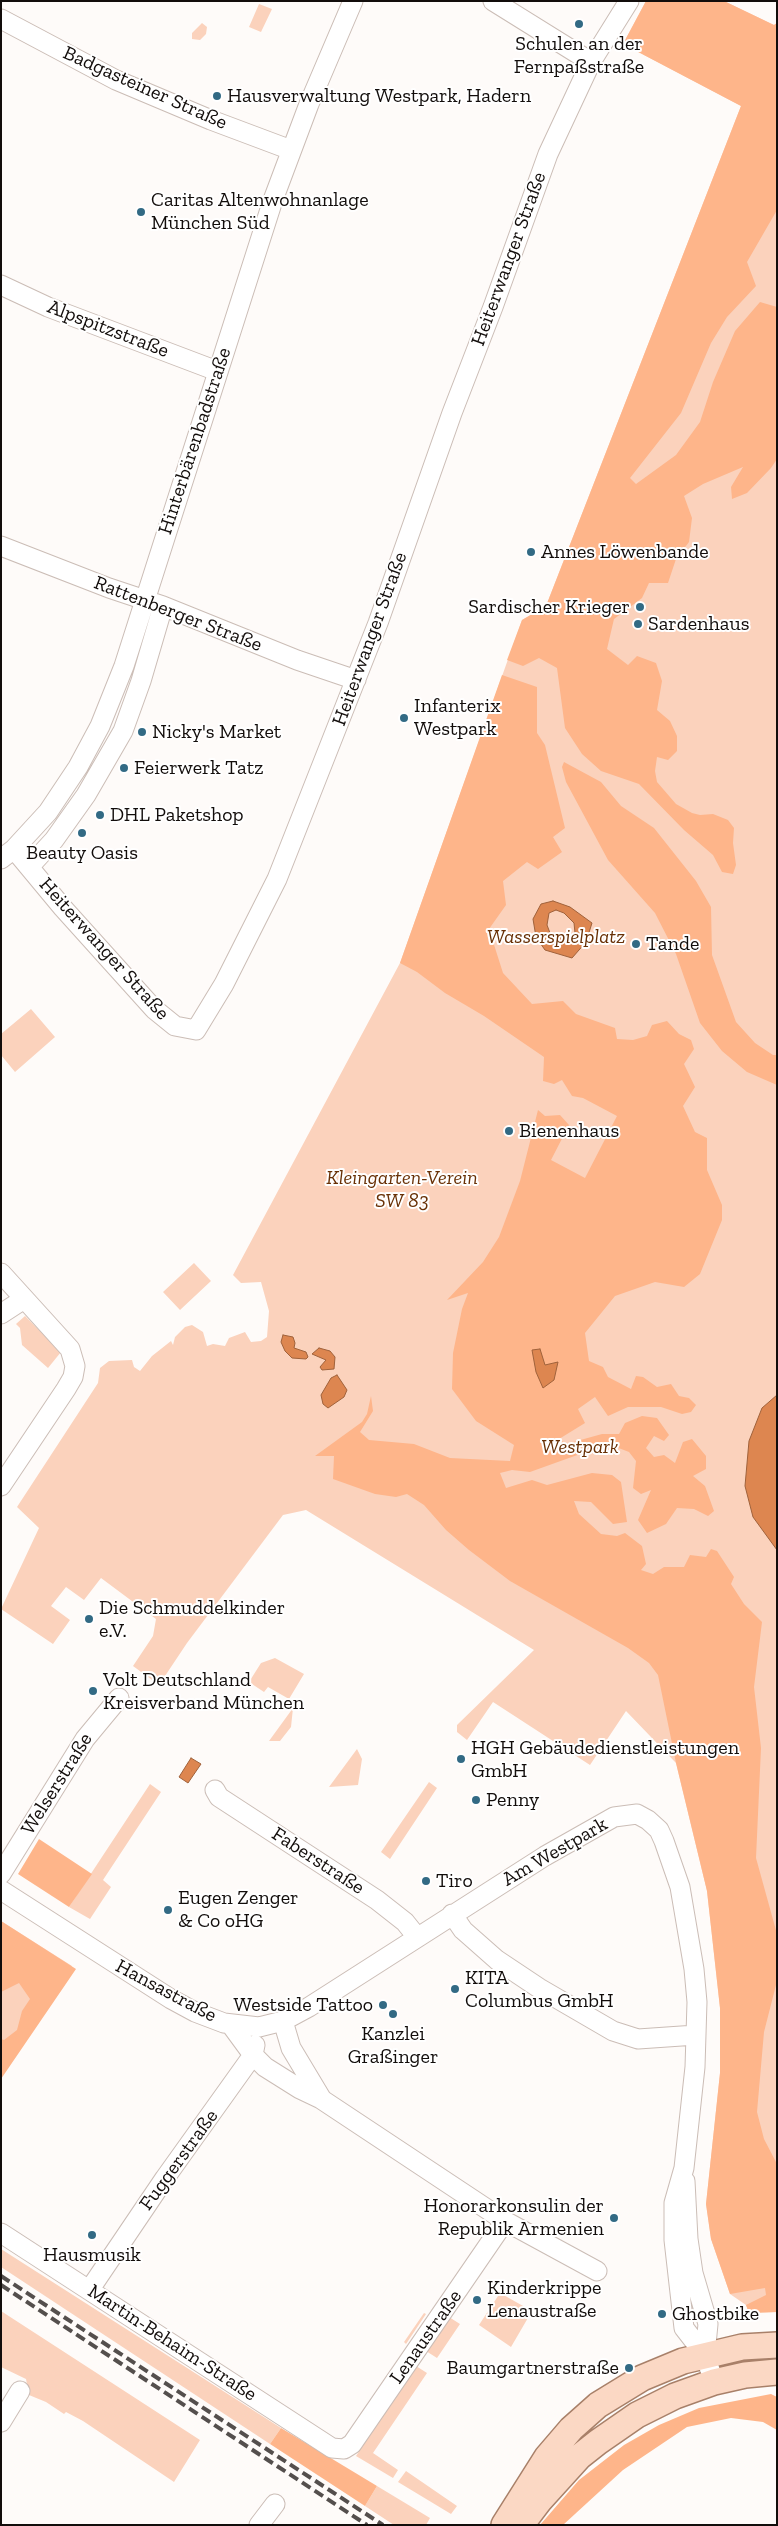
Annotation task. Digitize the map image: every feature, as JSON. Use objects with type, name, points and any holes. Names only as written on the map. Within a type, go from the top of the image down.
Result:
[{"type":"main road","points":[[504,2525],[547,2457],[571,2429],[598,2405],[661,2368],[705,2354],[742,2347],[777,2345]]},
{"type":"main road","points":[[521,2525],[563,2474],[598,2442],[663,2402],[714,2382],[745,2374],[777,2372]]},
{"type":"street","name":"Hinterbärenbadstraße","points":[[8,854],[48,812],[78,767],[100,726],[124,666],[217,371],[292,150],[353,1]]},
{"type":"street","points":[[493,1],[591,62]]},
{"type":"street","name":"Heiterwanger Straße","points":[[8,854],[30,866],[63,908],[154,1009],[175,1026],[196,1030],[224,984],[277,879],[356,680],[548,154],[591,62],[629,1]]},
{"type":"street","name":"Badgasteiner Straße","points":[[1,19],[116,80],[211,120],[292,150]]},
{"type":"street","name":"Alpspitzstraße","points":[[1,285],[48,307],[217,371]]},
{"type":"street","name":"Rattenberger Straße","points":[[1,546],[109,588],[163,606],[297,660],[356,680]]},
{"type":"street","points":[[30,866],[54,840],[86,795],[123,731],[141,681],[163,606]]},
{"type":"street","points":[[1,1273],[70,1349],[75,1366],[74,1377],[1,1486]]},
{"type":"street","points":[[1,1314],[24,1299]]},
{"type":"street","name":"Welserstraße","points":[[1,1874],[85,1739],[119,1698]]},
{"type":"street","name":"Faberstraße","points":[[215,1790],[219,1797],[377,1900],[405,1922],[417,1937]]},
{"type":"street","name":"Am Westpark","points":[[231,2025],[259,2027],[283,2021],[309,2007],[544,1856],[614,1817],[637,1814],[659,1830],[680,1887],[694,1970],[696,2035],[693,2086],[684,2168],[689,2248],[694,2278],[708,2324],[705,2354],[714,2382]]},
{"type":"street","name":"Hansastraße","points":[[1,1890],[144,1984],[195,2012],[231,2025],[253,2055],[265,2067],[293,2085],[321,2099],[505,2221],[597,2271]]},
{"type":"street","points":[[452,1914],[463,1930],[497,1960],[539,1988],[613,2031],[638,2039],[696,2035]]},
{"type":"street","name":"Hansastraße","points":[[283,2021],[291,2048],[321,2099]]},
{"type":"street","name":"Fuggerstraße","points":[[90,2289],[165,2178],[253,2055],[259,2027]]},
{"type":"street","name":"Lenaustraße","points":[[344,2449],[352,2444],[505,2221]]},
{"type":"street","name":"Martin-Behaim-Straße","points":[[1,2233],[90,2289],[332,2448],[344,2449]]},
{"type":"street","points":[[1,2422],[20,2391]]},
{"type":"street","points":[[259,2525],[275,2504]]},
{"type":"green space","name":"Westpark","points":[[646,1],[724,1],[774,25],[777,23],[777,2312],[749,2313],[746,2305],[730,2294],[711,2239],[706,2204],[720,2073],[720,2008],[707,1891],[676,1763],[626,1711],[590,1765],[493,1702],[467,1740],[457,1732],[457,1725],[534,1650],[306,1510],[283,1515],[187,1643],[159,1685],[133,1666],[153,1636],[156,1619],[101,1578],[84,1600],[66,1587],[51,1606],[70,1620],[53,1644],[1,1609],[39,1528],[17,1507],[98,1383],[100,1368],[109,1361],[132,1360],[134,1367],[140,1371],[152,1356],[171,1341],[173,1345],[175,1337],[185,1327],[192,1325],[203,1332],[207,1346],[213,1344],[225,1346],[229,1338],[245,1332],[251,1342],[261,1341],[267,1337],[269,1311],[261,1282],[241,1283],[233,1275],[400,963],[522,620],[546,606],[741,106],[623,44]]},
{"type":"green space","points":[[646,1],[724,1],[774,25],[777,23],[777,210],[747,262],[756,286],[727,317],[711,343],[681,413],[630,478],[636,484],[676,455],[700,422],[713,382],[735,331],[760,302],[777,307],[777,459],[747,493],[732,499],[731,487],[743,467],[703,484],[684,496],[692,518],[689,542],[676,559],[668,583],[649,583],[642,598],[614,619],[607,649],[628,665],[637,656],[656,663],[662,681],[657,710],[670,721],[677,736],[677,751],[668,760],[657,757],[655,771],[657,782],[676,804],[692,813],[700,815],[713,814],[728,820],[734,828],[733,843],[736,865],[733,874],[722,872],[713,855],[684,830],[639,784],[601,771],[582,754],[565,728],[557,668],[539,658],[523,666],[507,660],[522,620],[546,606],[741,106],[623,44]]},
{"type":"green space","points":[[259,4],[272,9],[261,32],[249,27]]},
{"type":"green space","points":[[202,23],[207,27],[206,34],[200,40],[192,39],[192,33]]},
{"type":"green space","points":[[502,675],[537,687],[537,733],[545,745],[565,828],[553,837],[562,852],[538,869],[527,862],[503,881],[506,905],[489,929],[503,973],[532,1004],[563,1001],[576,1014],[615,1028],[617,1039],[633,1040],[647,1036],[652,1025],[667,1021],[679,1034],[691,1040],[694,1049],[684,1064],[695,1087],[683,1106],[695,1132],[707,1138],[707,1170],[722,1205],[722,1220],[700,1274],[684,1287],[655,1282],[615,1296],[585,1333],[589,1361],[603,1367],[608,1377],[631,1389],[636,1376],[643,1377],[657,1387],[671,1384],[679,1396],[689,1398],[696,1405],[691,1412],[682,1414],[661,1407],[628,1407],[608,1416],[595,1397],[578,1409],[585,1423],[559,1439],[566,1444],[602,1434],[619,1434],[625,1423],[642,1416],[657,1418],[669,1435],[664,1441],[654,1436],[646,1448],[654,1457],[664,1455],[675,1463],[683,1442],[692,1439],[706,1456],[706,1469],[693,1476],[705,1486],[714,1511],[708,1516],[694,1509],[677,1508],[666,1524],[647,1533],[638,1520],[651,1490],[641,1494],[633,1488],[636,1461],[629,1452],[616,1447],[594,1449],[530,1472],[512,1470],[500,1473],[506,1488],[532,1480],[547,1485],[592,1473],[612,1475],[621,1482],[627,1522],[613,1524],[591,1502],[574,1501],[579,1514],[601,1534],[617,1536],[625,1533],[642,1546],[646,1564],[641,1570],[653,1574],[664,1567],[684,1567],[690,1555],[706,1557],[711,1549],[717,1551],[734,1577],[731,1584],[744,1604],[762,1622],[754,1687],[761,1748],[756,1858],[777,1934],[777,1981],[764,2032],[757,2112],[764,2139],[777,2164],[777,2312],[749,2313],[746,2305],[766,2295],[765,2288],[730,2294],[711,2239],[706,2204],[720,2073],[720,2008],[707,1891],[676,1763],[658,1675],[649,1663],[628,1648],[510,1581],[469,1550],[446,1530],[424,1505],[407,1494],[396,1497],[375,1494],[333,1479],[334,1456],[315,1456],[362,1422],[367,1414],[371,1396],[373,1411],[360,1432],[369,1440],[414,1444],[450,1458],[510,1461],[514,1445],[476,1421],[452,1389],[453,1353],[462,1309],[468,1293],[447,1300],[483,1262],[499,1237],[520,1181],[538,1110],[545,1116],[560,1115],[569,1125],[551,1160],[585,1178],[617,1116],[583,1098],[572,1096],[562,1080],[554,1084],[543,1081],[544,1057],[484,1016],[445,993],[417,972],[400,963]]},
{"type":"green space","points":[[564,762],[601,782],[621,806],[654,828],[696,881],[711,907],[712,955],[736,1022],[755,1043],[773,1055],[777,1055],[777,1085],[747,1072],[722,1051],[700,1023],[676,954],[655,913],[608,860],[566,782],[562,767]]},
{"type":"green space","points":[[31,1009],[55,1037],[15,1072],[1,1055],[1,1034]]},
{"type":"green space","points":[[194,1263],[211,1281],[180,1310],[163,1292]]},
{"type":"green space","points":[[25,1316],[61,1352],[48,1368],[22,1345],[20,1328],[16,1324]]},
{"type":"green space","points":[[275,1658],[304,1674],[289,1699],[268,1687],[264,1692],[249,1682],[261,1663]]},
{"type":"green space","points":[[293,1708],[291,1727],[280,1741],[269,1741]]},
{"type":"green space","points":[[357,1749],[362,1759],[358,1785],[329,1787]]},
{"type":"green space","points":[[429,1782],[437,1788],[390,1859],[381,1852]]},
{"type":"green space","points":[[150,1784],[161,1792],[103,1880],[111,1887],[90,1919],[69,1907]]},
{"type":"green space","points":[[39,1839],[92,1874],[69,1907],[18,1874]]},
{"type":"green space","points":[[1,1921],[72,1966],[1,2071]]},
{"type":"green space","points":[[1,1921],[76,1969],[1,2079],[1,2039],[4,2040],[17,2030],[22,2011],[30,1999],[19,1983],[1,1992]]},
{"type":"green space","points":[[1,2249],[281,2428],[270,2444],[1,2267]]},
{"type":"green space","points":[[500,2293],[532,2311],[511,2347],[479,2325]]},
{"type":"green space","points":[[1,2311],[200,2440],[174,2482],[83,2421],[66,2412],[64,2414],[46,2402],[29,2395],[26,2379],[1,2367]]},
{"type":"green space","points":[[424,2313],[426,2314],[406,2344],[404,2342]]},
{"type":"green space","points":[[449,2317],[460,2324],[437,2358],[426,2351]]},
{"type":"green space","points":[[416,2366],[427,2373],[373,2453],[398,2470],[393,2478],[356,2456]]},
{"type":"green space","points":[[771,2394],[777,2397],[777,2430],[763,2422],[731,2418],[687,2427],[623,2470],[563,2525],[540,2525],[579,2480],[624,2445],[659,2425],[699,2408]]},
{"type":"green space","points":[[281,2428],[377,2486],[365,2506],[270,2444]]},
{"type":"green space","points":[[406,2471],[457,2506],[451,2514],[398,2482]]},
{"type":"green space","points":[[377,2486],[430,2518],[426,2525],[394,2525],[365,2506]]},
{"type":"shaded area","points":[[553,901],[570,907],[592,923],[586,942],[572,958],[545,950],[536,937],[533,919],[541,904]],"holes":[[[556,910],[564,913],[574,923],[575,933],[568,941],[550,933],[547,925],[549,913]]]},
{"type":"shaded area","points":[[283,1335],[293,1337],[294,1348],[306,1352],[308,1357],[306,1359],[292,1358],[285,1351],[281,1342]]},
{"type":"shaded area","points":[[319,1348],[330,1351],[335,1357],[334,1369],[322,1370],[320,1367],[326,1360],[312,1354]]},
{"type":"shaded area","points":[[540,1349],[545,1365],[558,1362],[554,1380],[543,1388],[536,1372],[532,1350]]},
{"type":"shaded area","points":[[337,1375],[347,1390],[344,1397],[328,1408],[323,1404],[321,1395],[331,1378]]},
{"type":"shaded area","points":[[777,1395],[777,1550],[753,1517],[745,1486],[749,1441],[762,1408]]},
{"type":"shaded area","points":[[191,1758],[201,1764],[188,1783],[179,1777]]},
{"type":"railway","points":[[1,2276],[383,2525]]},
{"type":"railway","points":[[1,2285],[367,2525]]},
{"type":"place","name":"Schulen an der Fernpaßstraße","points":[[579,24]]},
{"type":"place","name":"Hausverwaltung Westpark, Hadern","points":[[217,96]]},
{"type":"place","name":"Caritas Altenwohnanlage München Süd","points":[[141,212]]},
{"type":"place","name":"Annes Löwenbande","points":[[531,552]]},
{"type":"place","name":"Sardischer Krieger","points":[[640,607]]},
{"type":"place","name":"Sardenhaus","points":[[638,624]]},
{"type":"place","name":"Infanterix Westpark","points":[[404,718]]},
{"type":"place","name":"Nicky's Market","points":[[142,732]]},
{"type":"place","name":"Feierwerk Tatz","points":[[124,768]]},
{"type":"place","name":"DHL Paketshop","points":[[100,815]]},
{"type":"place","name":"Beauty Oasis","points":[[82,833]]},
{"type":"place","name":"Tande","points":[[636,944]]},
{"type":"place","name":"Bienenhaus","points":[[509,1131]]},
{"type":"place","name":"Die Schmuddelkinder e.V.","points":[[89,1619]]},
{"type":"place","name":"Volt Deutschland Kreisverband München","points":[[93,1691]]},
{"type":"place","name":"HGH Gebäudedienstleistungen GmbH","points":[[461,1759]]},
{"type":"place","name":"Penny","points":[[476,1800]]},
{"type":"place","name":"Tiro","points":[[426,1881]]},
{"type":"place","name":"Eugen Zenger & Co oHG","points":[[168,1910]]},
{"type":"place","name":"KITA Columbus GmbH","points":[[455,1989]]},
{"type":"place","name":"Westside Tattoo","points":[[383,2005]]},
{"type":"place","name":"Kanzlei Graßinger","points":[[393,2014]]},
{"type":"place","name":"Honorarkonsulin der Republik Armenien","points":[[614,2218]]},
{"type":"place","name":"Hausmusik","points":[[92,2235]]},
{"type":"place","name":"Kinderkrippe Lenaustraße","points":[[477,2300]]},
{"type":"place","name":"Ghostbike","points":[[662,2314]]},
{"type":"place","name":"Baumgartnerstraße","points":[[629,2368]]},
{"type":"park label","name":"Wasserspielplatz","points":[[556,937]]},
{"type":"park label","name":"Kleingarten-Verein SW 83","points":[[402,1190]]}]
